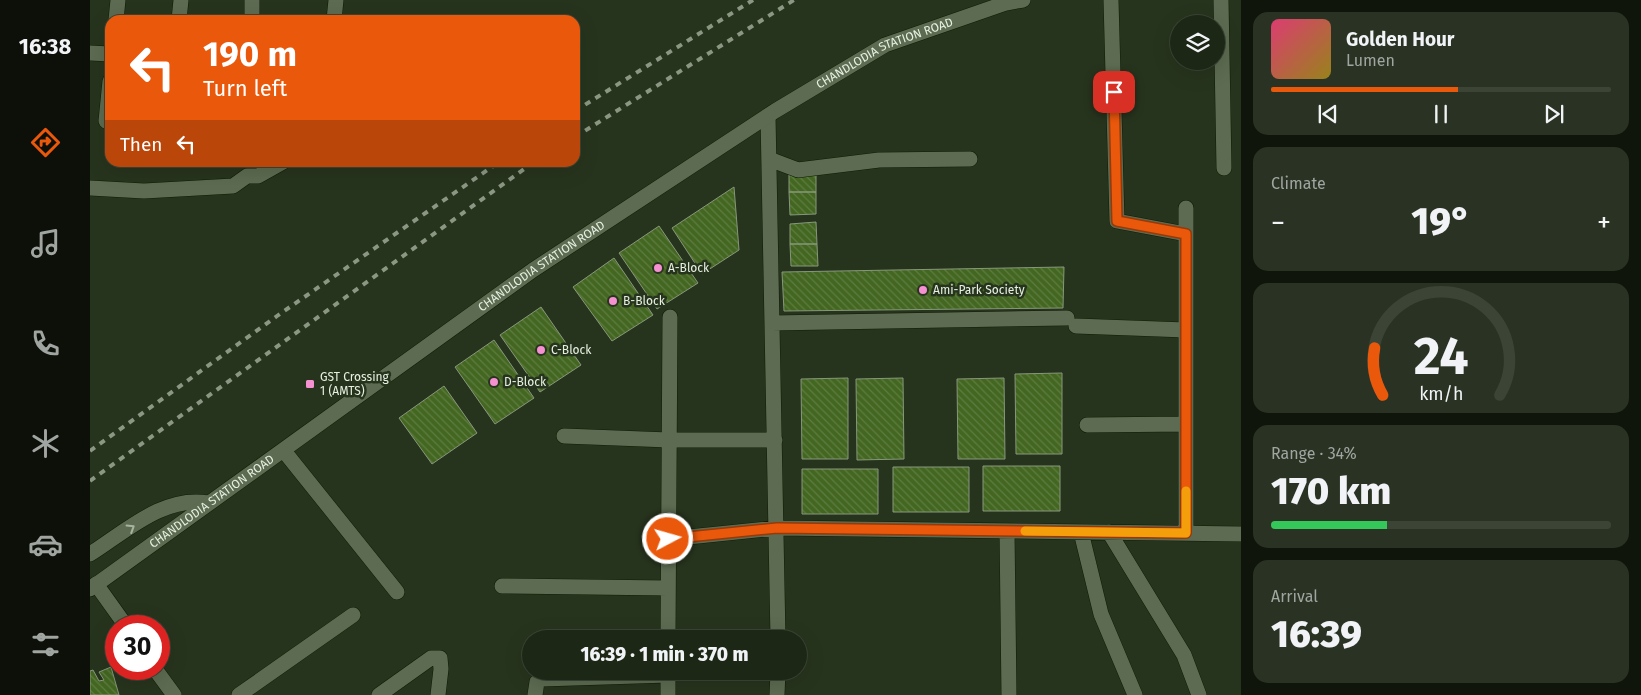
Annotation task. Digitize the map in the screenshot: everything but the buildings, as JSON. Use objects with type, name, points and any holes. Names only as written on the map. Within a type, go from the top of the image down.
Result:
[{"type":"street","points":[[116,15],[118,0]]},
{"type":"street","points":[[180,15],[181,0]]},
{"type":"street","points":[[252,0],[252,15]]},
{"type":"street","points":[[334,15],[336,0]]},
{"type":"street","name":"CHANDLODIA STATION ROAD","points":[[93,587],[533,270],[768,116],[885,45],[1006,3],[1023,0]]},
{"type":"street","points":[[1111,0],[1117,221],[1186,234]]},
{"type":"street","points":[[1222,0],[1224,168]]},
{"type":"street","points":[[90,53],[105,54]]},
{"type":"street","points":[[768,116],[778,630]]},
{"type":"street","points":[[769,158],[798,170],[879,160],[970,158]]},
{"type":"street","points":[[90,188],[144,191],[233,186],[247,169],[258,176],[274,167]]},
{"type":"street","points":[[1186,208],[1186,533]]},
{"type":"street","points":[[668,630],[670,317]]},
{"type":"street","points":[[772,323],[1071,322],[1186,330]]},
{"type":"street","points":[[1087,425],[1186,424]]},
{"type":"street","points":[[564,436],[668,440],[775,440]]},
{"type":"street","points":[[284,451],[397,592]]},
{"type":"street","points":[[90,554],[164,508],[194,501],[208,503]]},
{"type":"street","points":[[668,539],[777,528],[1241,534]]},
{"type":"street","points":[[1007,531],[1009,695]]},
{"type":"street","points":[[1081,532],[1100,614],[1135,695]]},
{"type":"street","points":[[1110,532],[1184,655],[1199,695]]},
{"type":"street","points":[[502,586],[668,588]]},
{"type":"street","points":[[93,587],[117,615]]},
{"type":"street","points":[[239,695],[353,615]]},
{"type":"street","points":[[379,695],[431,658],[440,658],[441,669],[438,695]]},
{"type":"street","points":[[164,680],[174,695]]},
{"type":"street","points":[[535,695],[537,682],[540,680]]},
{"type":"street","points":[[668,680],[668,695]]},
{"type":"street","points":[[777,695],[778,680]]},
{"type":"railway","points":[[580,108],[753,0]]},
{"type":"railway","points":[[580,134],[794,0]]},
{"type":"railway","points":[[90,451],[277,316],[492,167]]},
{"type":"railway","points":[[90,481],[527,167]]},
{"type":"slow traffic","points":[[1025,531],[1186,533],[1186,491]]},
{"type":"place","name":"A-Block","points":[[658,268]]},
{"type":"place","name":"Ami-Park Society","points":[[923,290]]},
{"type":"place","name":"B-Block","points":[[613,301]]},
{"type":"place","name":"C-Block","points":[[541,350]]},
{"type":"place","name":"D-Block","points":[[494,382]]},
{"type":"place","name":"GST Crossing 1 (AMTS)","points":[[310,384]]},
{"type":"route","points":[[668,539],[777,528],[1186,533],[1186,234],[1117,221],[1114,92]]}]
